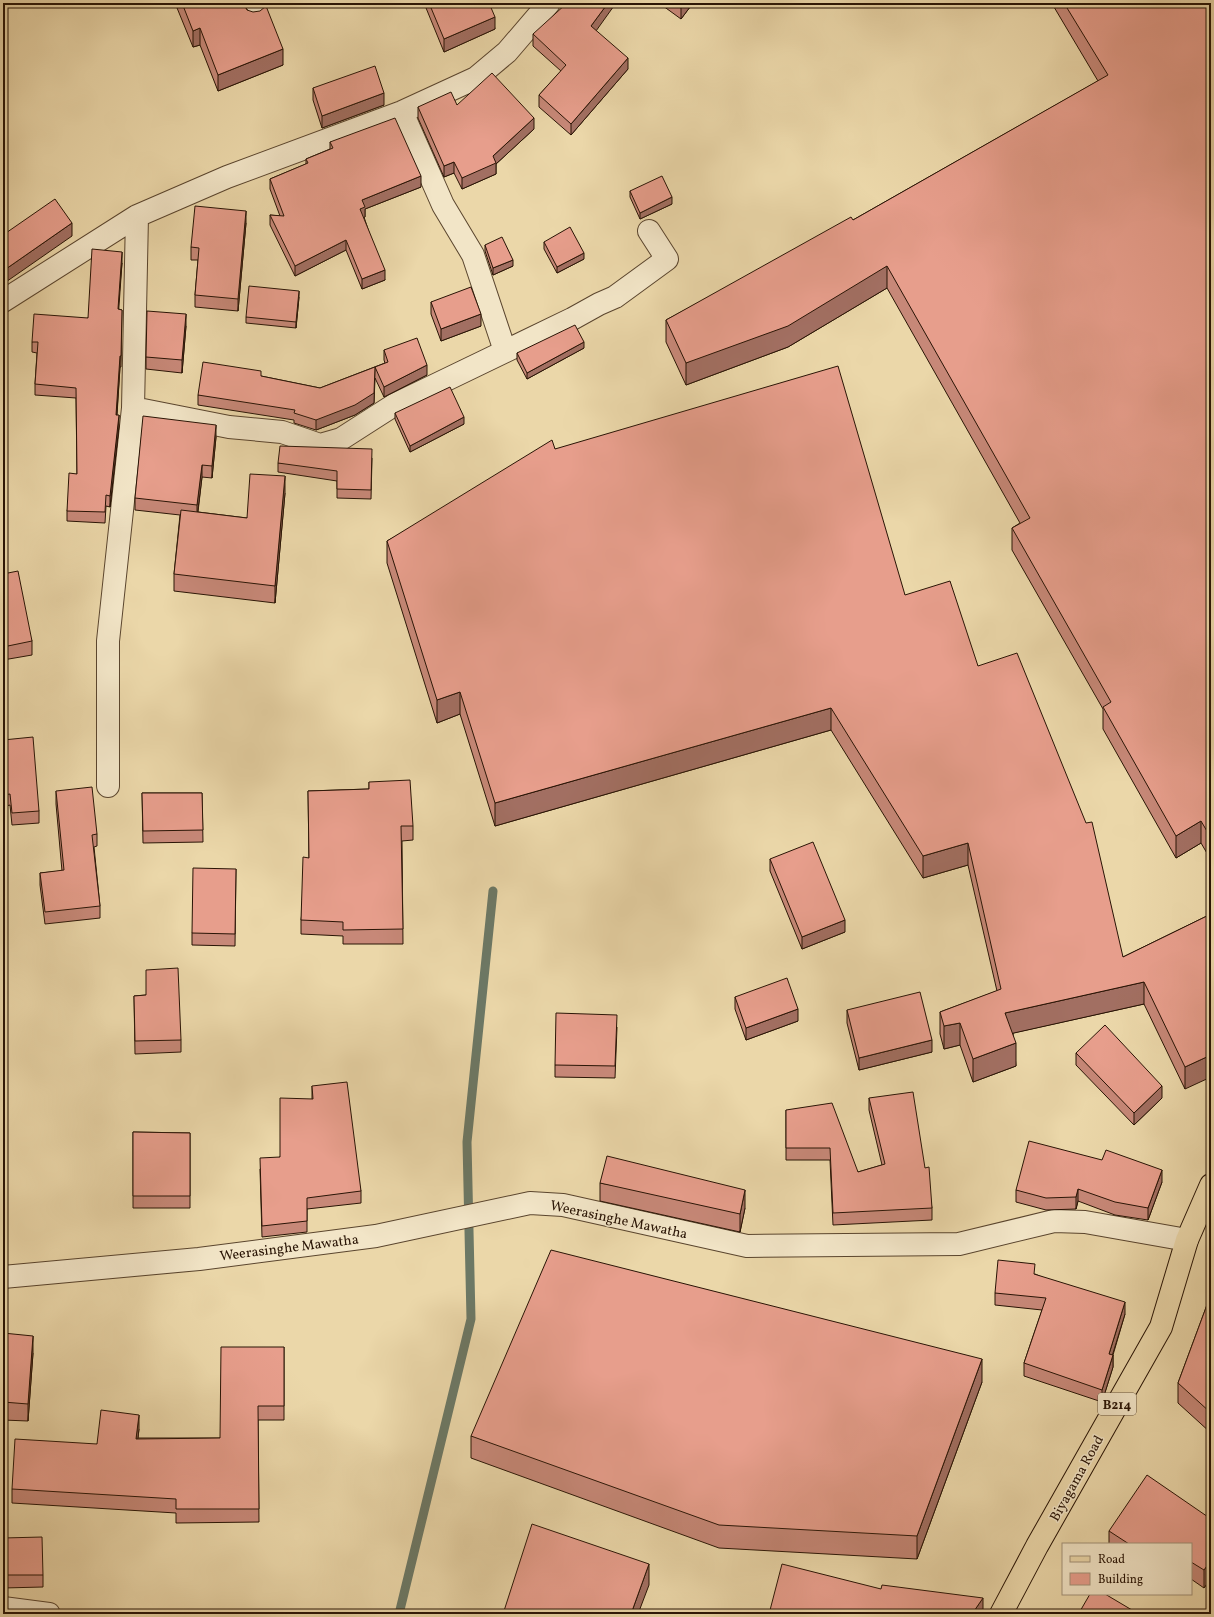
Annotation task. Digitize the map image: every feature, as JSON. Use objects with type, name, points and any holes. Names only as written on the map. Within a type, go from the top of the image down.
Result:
[{"type":"main road","name":"Biyagama Road","points":[[1001,1614],[1037,1546],[1161,1327],[1187,1240],[1211,1185]]},
{"type":"street","points":[[3,301],[137,216],[227,177],[402,112],[476,78],[507,52],[549,3]]},
{"type":"street","points":[[402,112],[443,205],[473,255],[505,352]]},
{"type":"street","points":[[108,786],[108,641],[132,408],[137,216]]},
{"type":"street","points":[[132,408],[229,427],[282,432],[320,445],[341,439],[394,405],[615,297],[667,259],[650,232]]},
{"type":"street","name":"Weerasinghe Mawatha","points":[[3,1277],[199,1259],[376,1236],[530,1202],[563,1205],[747,1246],[959,1244],[1054,1221],[1084,1222],[1187,1240]]},
{"type":"street","points":[[3,1608],[49,1614]]},
{"type":"building","points":[[182,3],[243,3],[247,10],[253,12],[260,11],[266,6],[283,49],[218,75],[200,28],[193,31]]},
{"type":"building","points":[[429,3],[489,3],[495,17],[444,39]]},
{"type":"building","points":[[567,3],[608,3],[591,26],[628,58],[571,124],[539,95],[566,65],[533,34]]},
{"type":"building","points":[[674,3],[685,3],[681,8]]},
{"type":"building","points":[[1064,3],[1211,3],[1211,838],[1201,821],[1176,836],[1103,707],[1111,702],[1012,528],[1030,518],[887,266],[788,326],[686,363],[666,320],[851,217],[853,220],[1108,75]]},
{"type":"building","points":[[375,66],[384,93],[322,116],[313,88]]},
{"type":"building","points":[[492,73],[534,118],[493,156],[496,163],[462,178],[454,162],[444,166],[418,107],[451,92],[457,105]]},
{"type":"building","points":[[395,118],[421,176],[362,200],[365,207],[360,209],[385,270],[362,279],[346,240],[295,266],[270,215],[284,216],[270,179],[308,163],[306,159],[333,148],[330,142]]},
{"type":"building","points":[[662,176],[672,197],[640,213],[630,191]]},
{"type":"building","points":[[55,199],[72,223],[3,271],[3,235]]},
{"type":"building","points":[[195,206],[246,211],[238,299],[195,295],[199,248],[191,247]]},
{"type":"building","points":[[570,227],[584,253],[557,267],[544,242]]},
{"type":"building","points":[[502,237],[513,260],[493,268],[485,245]]},
{"type":"building","points":[[92,249],[122,252],[118,309],[122,310],[121,356],[116,415],[119,415],[110,496],[106,495],[105,512],[67,511],[69,473],[77,474],[76,388],[35,384],[38,342],[32,342],[34,314],[88,318]]},
{"type":"building","points":[[249,286],[299,291],[296,322],[246,317]]},
{"type":"building","points":[[471,287],[481,314],[441,329],[431,302]]},
{"type":"building","points":[[147,311],[186,314],[182,360],[146,357]]},
{"type":"building","points":[[575,325],[584,342],[527,373],[517,353]]},
{"type":"building","points":[[417,338],[427,365],[384,387],[375,367],[374,393],[355,405],[316,420],[294,413],[295,410],[198,395],[203,362],[261,371],[261,376],[320,388],[388,362],[384,350]]},
{"type":"building","points":[[838,366],[905,595],[950,581],[978,666],[1017,653],[1086,823],[1092,822],[1123,957],[1211,914],[1211,1055],[1185,1067],[1144,982],[1005,1013],[1016,1043],[973,1059],[960,1023],[944,1026],[940,1012],[1001,989],[968,843],[923,856],[831,708],[495,803],[460,692],[437,700],[387,541],[552,440],[555,449]]},
{"type":"building","points":[[450,387],[464,417],[410,446],[395,413]]},
{"type":"building","points":[[143,416],[216,425],[212,466],[202,465],[197,505],[135,498]]},
{"type":"building","points":[[280,446],[372,449],[371,490],[337,489],[337,471],[278,463]]},
{"type":"building","points":[[250,474],[285,476],[275,586],[174,574],[181,510],[247,518]]},
{"type":"building","points":[[18,571],[32,641],[3,647],[3,574]]},
{"type":"building","points":[[33,737],[39,811],[12,813],[10,794],[3,795],[3,740]]},
{"type":"building","points":[[410,780],[413,826],[401,826],[403,929],[343,930],[343,922],[301,920],[303,857],[309,858],[308,791],[369,789],[369,782]]},
{"type":"building","points":[[92,787],[97,834],[92,835],[100,906],[45,912],[40,873],[64,870],[56,791]]},
{"type":"building","points":[[142,793],[202,793],[203,830],[143,831]]},
{"type":"building","points":[[813,842],[845,920],[802,937],[770,859]]},
{"type":"building","points":[[193,868],[236,869],[235,934],[192,933]]},
{"type":"building","points":[[178,968],[181,1040],[135,1041],[134,996],[146,995],[146,970]]},
{"type":"building","points":[[787,978],[798,1009],[746,1028],[735,997]]},
{"type":"building","points":[[920,992],[932,1040],[859,1058],[847,1010]]},
{"type":"building","points":[[556,1013],[617,1015],[615,1066],[555,1065]]},
{"type":"building","points":[[1105,1025],[1162,1086],[1134,1113],[1076,1053]]},
{"type":"building","points":[[347,1082],[361,1191],[307,1198],[307,1221],[262,1226],[260,1158],[280,1157],[280,1098],[313,1099],[312,1086]]},
{"type":"building","points":[[913,1092],[925,1168],[929,1167],[932,1208],[833,1213],[830,1148],[786,1148],[786,1110],[832,1103],[858,1172],[885,1164],[869,1098]]},
{"type":"building","points":[[133,1132],[190,1133],[190,1196],[133,1196]]},
{"type":"building","points":[[1029,1141],[1102,1160],[1106,1150],[1162,1170],[1148,1208],[1115,1202],[1078,1189],[1076,1197],[1046,1198],[1016,1190]]},
{"type":"building","points":[[607,1156],[745,1190],[740,1214],[600,1183]]},
{"type":"building","points":[[551,1250],[982,1359],[917,1536],[719,1525],[471,1436]]},
{"type":"building","points":[[998,1260],[1035,1264],[1034,1274],[1125,1302],[1109,1354],[1113,1355],[1102,1390],[1024,1363],[1046,1298],[995,1293]]},
{"type":"building","points":[[1211,1294],[1211,1413],[1178,1383]]},
{"type":"building","points":[[3,1333],[33,1336],[28,1404],[3,1402]]},
{"type":"building","points":[[221,1347],[284,1347],[284,1406],[258,1406],[259,1509],[176,1509],[176,1499],[12,1489],[15,1439],[97,1444],[101,1410],[139,1415],[136,1439],[220,1438]]},
{"type":"building","points":[[1147,1475],[1211,1519],[1211,1560],[1204,1570],[1192,1563],[1192,1543],[1127,1543],[1109,1531]]},
{"type":"building","points":[[532,1524],[649,1564],[631,1614],[503,1614]]},
{"type":"building","points":[[42,1537],[43,1575],[3,1575],[3,1538]]},
{"type":"building","points":[[782,1564],[881,1589],[882,1585],[983,1598],[972,1614],[769,1614]]},
{"type":"building","points":[[1089,1595],[1107,1595],[1137,1614],[1081,1614],[1079,1613]]},
{"type":"waterway","points":[[399,1614],[471,1319],[467,1142],[493,891]]}]
